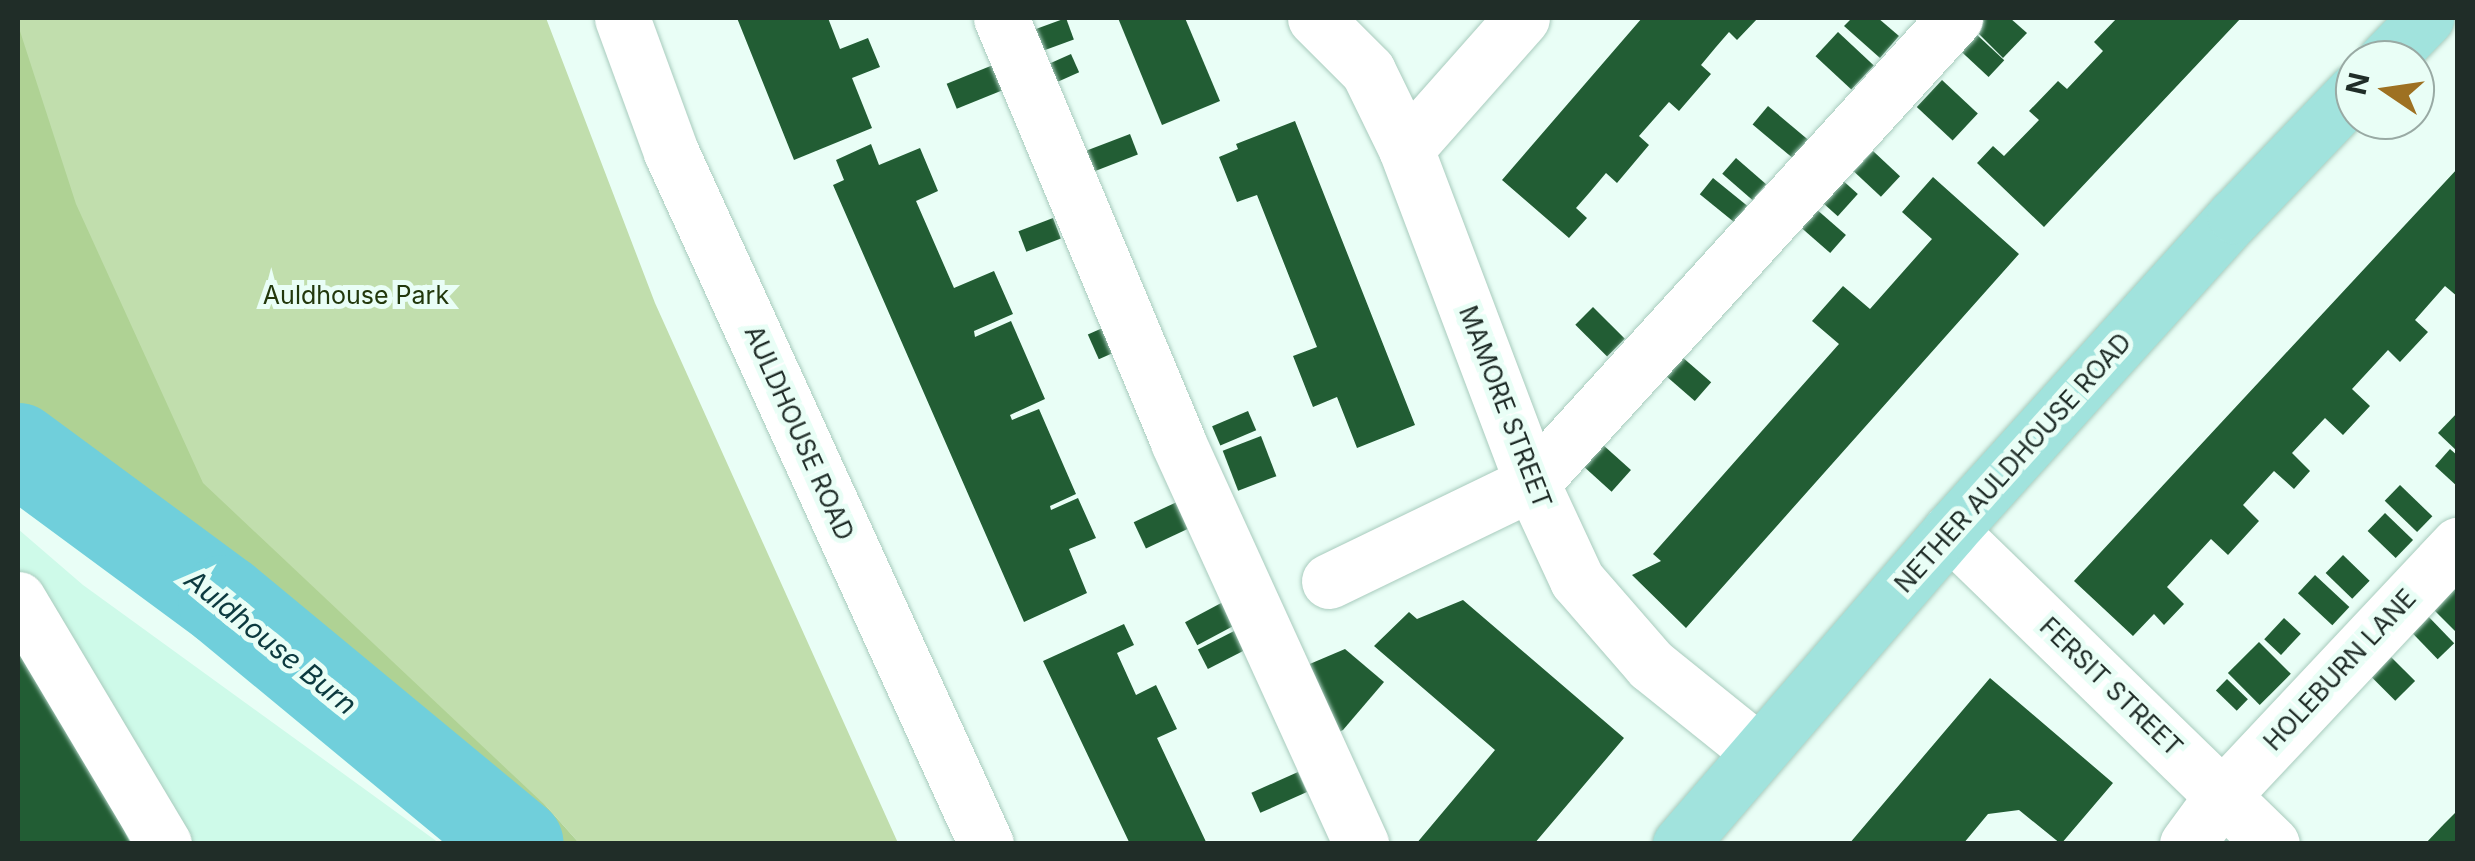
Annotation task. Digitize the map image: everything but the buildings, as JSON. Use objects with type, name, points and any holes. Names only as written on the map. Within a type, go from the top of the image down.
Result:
[{"type":"main road","points":[[2405,40],[2426,18]]},
{"type":"main road","name":"NETHER AULDHOUSE ROAD","points":[[1680,844],[1950,530],[2235,216],[2335,112]]},
{"type":"street","name":"AULDHOUSE ROAD","points":[[622,18],[672,152],[986,844]]},
{"type":"street","points":[[1001,18],[1178,442],[1361,844]]},
{"type":"street","name":"MAMORE STREET","points":[[1315,18],[1368,71],[1406,150],[1532,484],[1576,580],[1651,666],[1758,751]]},
{"type":"street","points":[[1406,150],[1522,18]]},
{"type":"street","points":[[1328,581],[1532,484],[1955,18]]},
{"type":"street","name":"FERSIT STREET","points":[[1950,530],[2272,844]]},
{"type":"street","name":"HOLEBURN LANE","points":[[2187,844],[2222,796],[2458,545]]},
{"type":"street","points":[[18,599],[164,844]]},
{"type":"shaded area","points":[[18,529],[83,585],[439,843],[18,843]]},
{"type":"green space","name":"Auldhouse Park","points":[[18,18],[546,18],[655,303],[898,843],[579,843],[547,807],[18,386]]},
{"type":"green space","points":[[18,25],[76,204],[203,483],[547,807],[579,843],[460,843],[366,738],[18,479]]},
{"type":"waterway","name":"Auldhouse Burn","points":[[18,449],[224,601],[518,844]]}]
